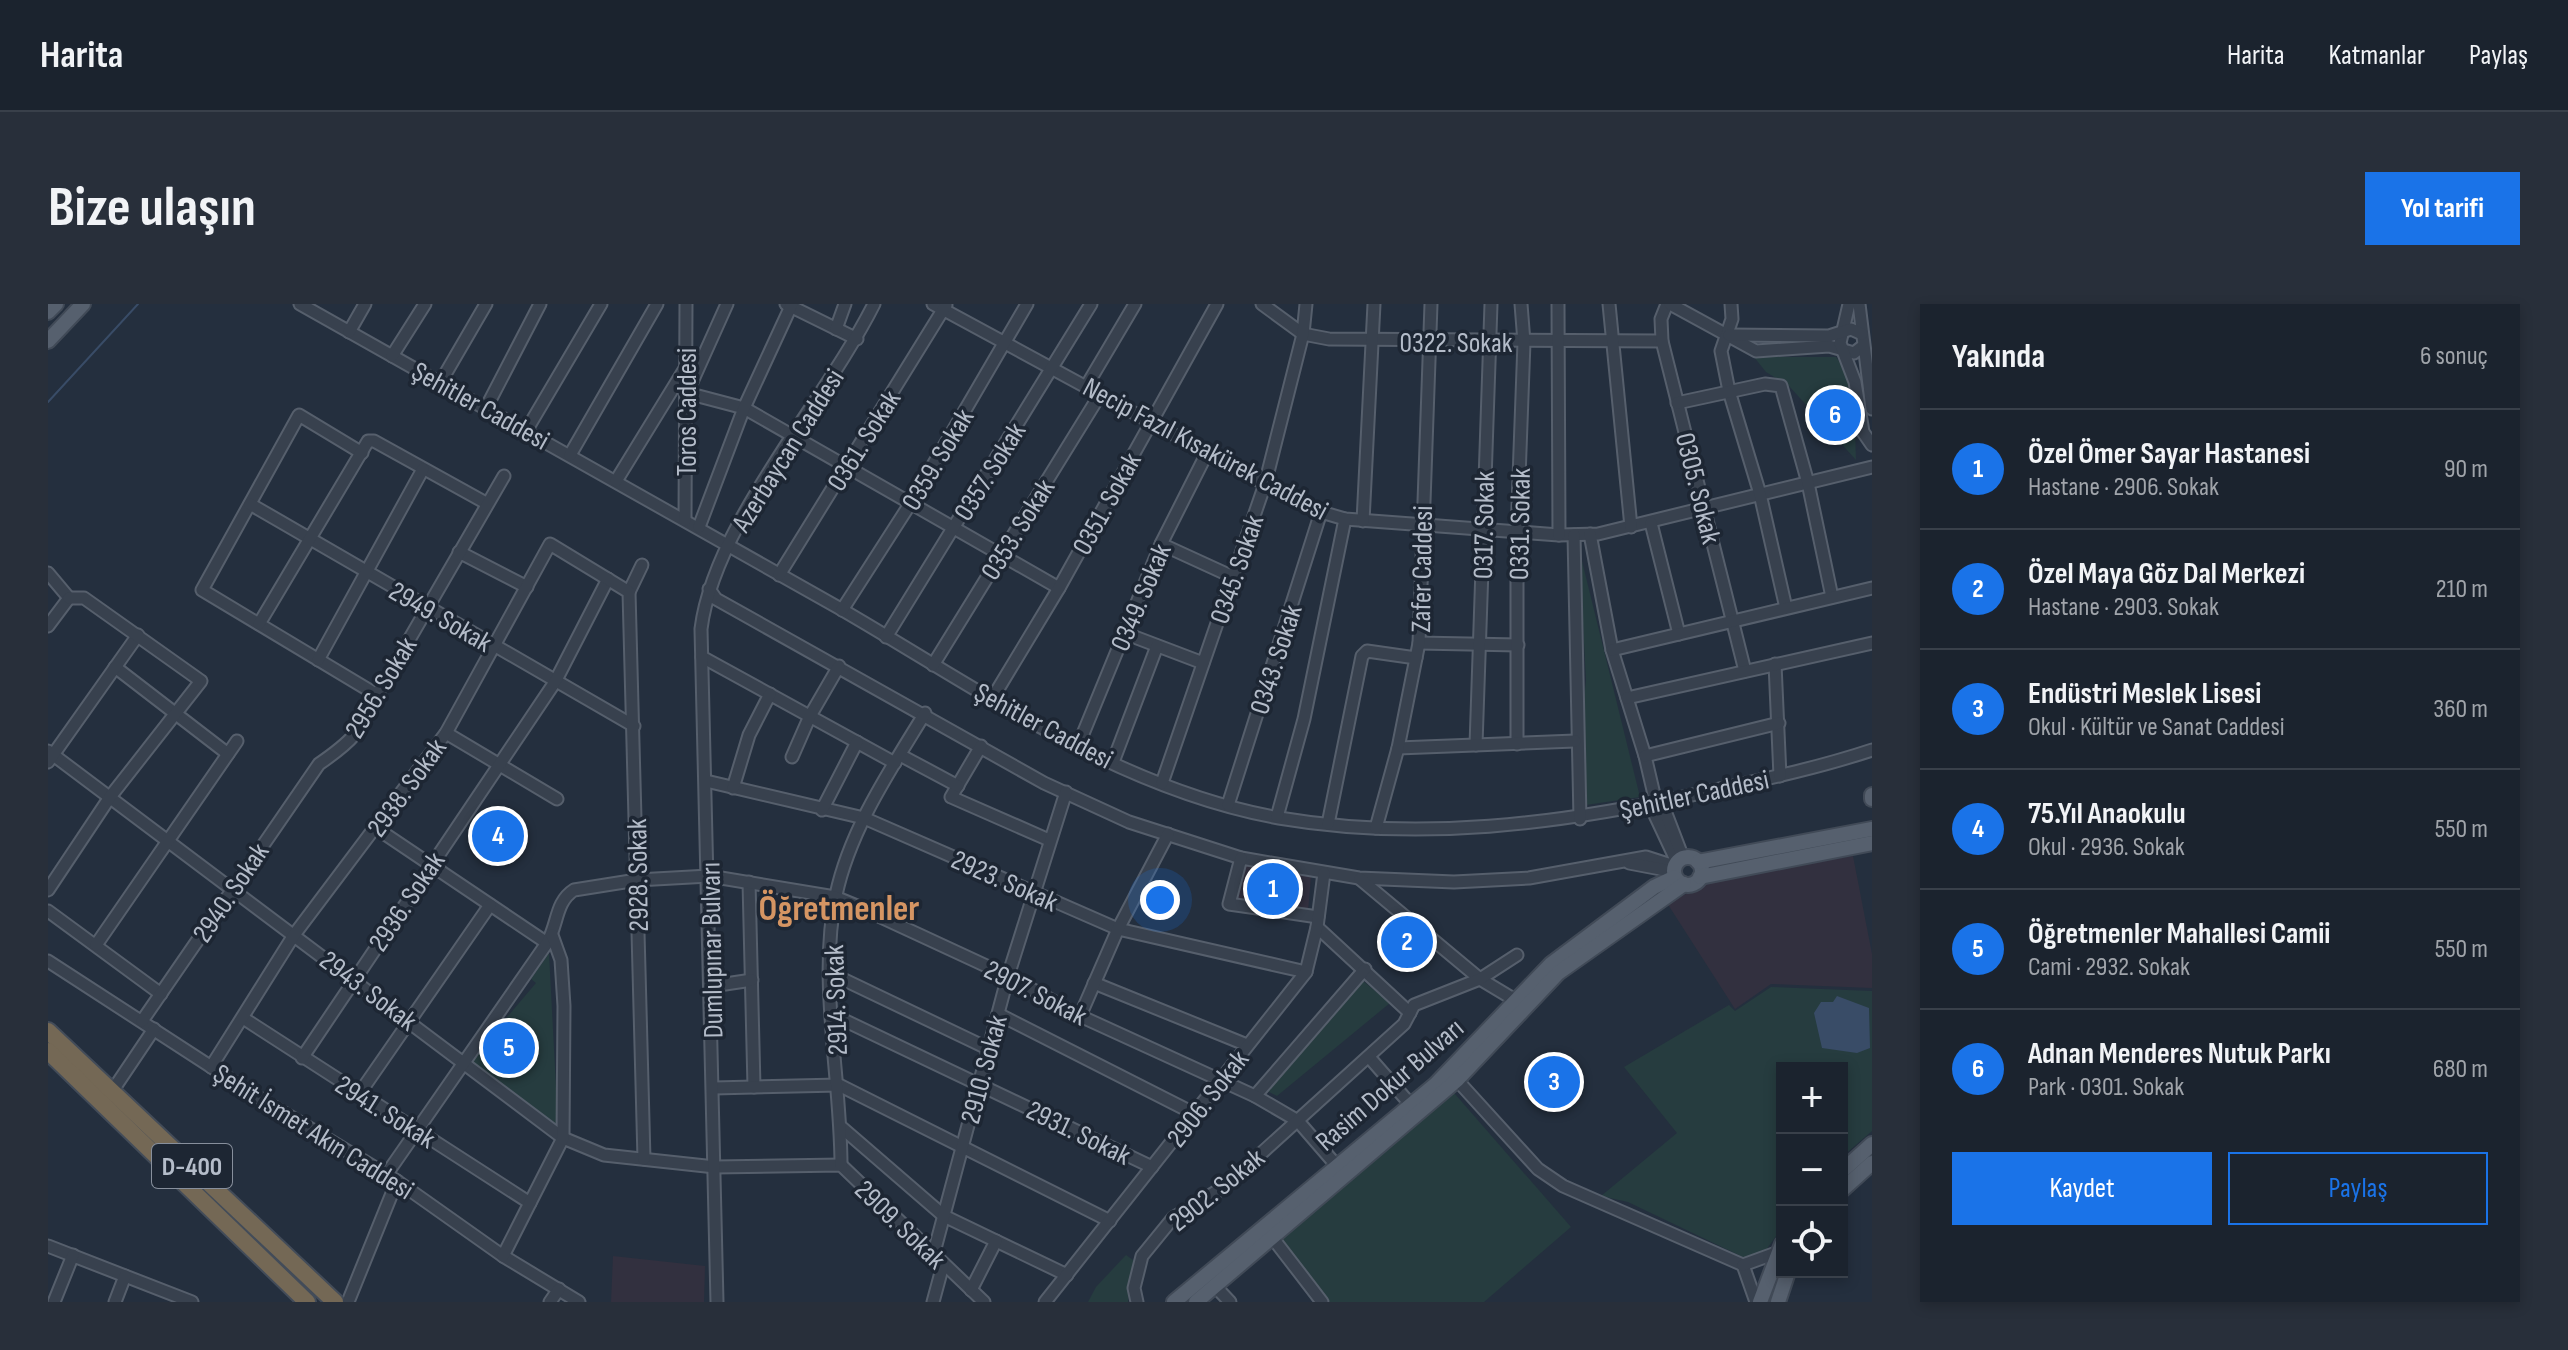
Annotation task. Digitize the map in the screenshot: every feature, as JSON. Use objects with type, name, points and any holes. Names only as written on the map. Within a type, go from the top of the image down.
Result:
[{"type":"highway","name":"D-400","points":[[48,1031],[335,1302]]},
{"type":"highway","name":"D-400","points":[[48,1051],[307,1302]]},
{"type":"main road","points":[[48,312],[56,304]]},
{"type":"main road","points":[[48,341],[83,304]]},
{"type":"main road","points":[[1196,1302],[1457,1080],[1558,973],[1683,870],[1872,829]]},
{"type":"main road","points":[[1683,870],[1872,843]]},
{"type":"main road","name":"Rasim Dokur Bulvarı","points":[[1174,1302],[1462,1061],[1515,1000],[1574,946],[1654,887],[1683,870]]},
{"type":"main road","points":[[1848,1166],[1872,1144]]},
{"type":"main road","points":[[1848,1185],[1872,1163]]},
{"type":"main road","points":[[1758,1302],[1776,1256]]},
{"type":"main road","points":[[1778,1302],[1786,1278]]},
{"type":"street","name":"Şehitler Caddesi","points":[[300,304],[699,527],[933,665],[1078,746],[1162,783],[1228,805],[1277,817],[1376,828],[1518,826],[1580,819],[1656,803],[1780,776],[1872,750]]},
{"type":"street","points":[[321,316],[327,304]]},
{"type":"street","points":[[349,332],[365,304]]},
{"type":"street","points":[[392,356],[425,304]]},
{"type":"street","points":[[440,383],[486,304]]},
{"type":"street","points":[[486,408],[540,304]]},
{"type":"street","points":[[526,431],[601,304]]},
{"type":"street","points":[[570,455],[657,304]]},
{"type":"street","name":"Toros Caddesi","points":[[683,304],[687,393],[685,520]]},
{"type":"street","points":[[727,304],[687,393],[744,408],[912,501],[1059,588]]},
{"type":"street","points":[[836,329],[845,304]]},
{"type":"street","name":"Azerbaycan Caddesi","points":[[707,594],[728,546],[857,339],[874,304]]},
{"type":"street","name":"0359. Sokak","points":[[842,610],[912,501],[1027,304]]},
{"type":"street","name":"0357. Sokak","points":[[886,637],[1091,304]]},
{"type":"street","points":[[1087,385],[1135,304]]},
{"type":"street","name":"0351. Sokak","points":[[992,699],[1059,588],[1217,304]]},
{"type":"street","points":[[1262,304],[1303,334]]},
{"type":"street","name":"0345. Sokak","points":[[1162,783],[1265,484],[1303,334],[1306,304]]},
{"type":"street","points":[[1363,521],[1374,304]]},
{"type":"street","name":"Zafer Caddesi","points":[[1376,828],[1398,748],[1419,643],[1431,304]]},
{"type":"street","name":"0317. Sokak","points":[[1476,745],[1491,304]]},
{"type":"street","name":"0331. Sokak","points":[[1517,744],[1517,532],[1524,342],[1521,304]]},
{"type":"street","points":[[1558,304],[1559,535]]},
{"type":"street","points":[[1609,304],[1631,527]]},
{"type":"street","points":[[1668,304],[1756,351],[1829,346],[1854,353],[1862,340]]},
{"type":"street","name":"0305. Sokak","points":[[1668,304],[1661,319],[1662,341],[1745,671]]},
{"type":"street","points":[[1731,304],[1727,335],[1721,351],[1729,391],[1760,494],[1786,608]]},
{"type":"street","points":[[1849,304],[1840,343],[1855,382],[1863,432],[1872,445]]},
{"type":"street","points":[[1859,304],[1872,409]]},
{"type":"street","points":[[699,527],[744,408],[790,305],[857,339]]},
{"type":"street","name":"Necip Fazıl Kısakürek Caddesi","points":[[941,306],[1265,484],[1321,512],[1345,519],[1559,535],[1590,534],[1651,523],[1872,467]]},
{"type":"street","name":"0361. Sokak","points":[[779,575],[848,466],[941,306]]},
{"type":"street","points":[[1727,335],[1814,336],[1855,330],[1862,340]]},
{"type":"street","name":"0322. Sokak","points":[[1303,334],[1373,341],[1662,341]]},
{"type":"street","points":[[616,481],[686,366]]},
{"type":"street","points":[[1677,403],[1765,384],[1781,386],[1808,483],[1832,597]]},
{"type":"street","name":"0353. Sokak","points":[[933,665],[1101,393]]},
{"type":"street","points":[[362,453],[299,415],[202,590],[377,695]]},
{"type":"street","points":[[259,624],[368,441],[486,503]]},
{"type":"street","name":"0349. Sokak","points":[[1078,746],[1161,544],[1208,451]]},
{"type":"street","points":[[318,660],[423,469]]},
{"type":"street","name":"2956. Sokak","points":[[319,764],[349,743],[364,726],[377,695],[504,476]]},
{"type":"street","name":"2949. Sokak","points":[[250,504],[311,537],[426,609],[634,726]]},
{"type":"street","name":"0343. Sokak","points":[[1228,805],[1321,512]]},
{"type":"street","points":[[1277,817],[1304,719],[1345,519]]},
{"type":"street","points":[[1651,523],[1679,634]]},
{"type":"street","points":[[1590,534],[1612,650],[1645,756],[1656,803],[1665,811],[1683,870]]},
{"type":"street","points":[[1574,535],[1575,741],[1580,819]]},
{"type":"street","name":"2938. Sokak","points":[[211,1067],[294,935],[446,733],[550,544],[608,579]]},
{"type":"street","points":[[1161,544],[1233,577]]},
{"type":"street","points":[[459,552],[527,587]]},
{"type":"street","name":"2928. Sokak","points":[[642,565],[629,592],[644,1159]]},
{"type":"street","points":[[48,573],[69,598],[84,598],[199,676],[201,681],[110,797],[48,890]]},
{"type":"street","points":[[608,579],[629,592]]},
{"type":"street","name":"2936. Sokak","points":[[302,1058],[555,682],[608,579]]},
{"type":"street","points":[[1612,650],[1872,588]]},
{"type":"street","points":[[707,594],[1066,792],[1129,822],[1241,858],[1359,878],[1454,882],[1514,879],[1583,870],[1646,857],[1683,870]]},
{"type":"street","name":"Dumlupınar Bulvarı","points":[[707,594],[702,657],[717,1302]]},
{"type":"street","points":[[48,626],[69,598]]},
{"type":"street","points":[[1124,633],[1203,663]]},
{"type":"street","points":[[50,756],[138,635]]},
{"type":"street","points":[[1419,643],[1518,645]]},
{"type":"street","points":[[1627,698],[1872,643]]},
{"type":"street","points":[[1113,762],[1157,646]]},
{"type":"street","points":[[1328,824],[1362,656],[1367,651],[1416,658]]},
{"type":"street","points":[[702,657],[857,742],[958,786]]},
{"type":"street","points":[[1775,664],[1780,776]]},
{"type":"street","points":[[792,757],[810,716],[839,666]]},
{"type":"street","points":[[115,667],[228,754]]},
{"type":"street","points":[[733,788],[749,735],[770,694]]},
{"type":"street","name":"2914. Sokak","points":[[841,1165],[839,1085],[830,973],[835,897],[864,818],[925,713]]},
{"type":"street","points":[[1645,756],[1779,723]]},
{"type":"street","points":[[446,733],[557,799]]},
{"type":"street","points":[[96,945],[237,741]]},
{"type":"street","points":[[1398,748],[1575,741]]},
{"type":"street","points":[[822,810],[857,742]]},
{"type":"street","points":[[981,746],[951,797],[1049,840]]},
{"type":"street","name":"2943. Sokak","points":[[50,756],[409,1019],[563,1138],[604,1155],[715,1167]]},
{"type":"street","name":"2940. Sokak","points":[[142,1021],[319,764]]},
{"type":"street","name":"2923. Sokak","points":[[706,781],[864,818],[1118,929],[1306,972]]},
{"type":"street","name":"2910. Sokak","points":[[933,1256],[1008,976],[1066,792]]},
{"type":"street","points":[[376,828],[490,905],[549,939],[561,960],[564,1006],[563,1138],[503,1256]]},
{"type":"street","points":[[1080,1016],[1118,929],[1168,834]]},
{"type":"street","points":[[1241,858],[1229,904],[1318,922],[1410,1013]]},
{"type":"street","name":"2906. Sokak","points":[[1045,1302],[1306,972],[1318,922],[1324,873]]},
{"type":"street","name":"2907. Sokak","points":[[348,1302],[392,1178],[417,1130],[549,939],[561,901],[574,890],[637,880],[709,876],[835,897],[1008,976],[1080,1016],[1255,1096],[1298,1121],[1336,1165]]},
{"type":"street","points":[[1359,878],[1480,979],[1515,1000]]},
{"type":"street","points":[[749,882],[754,1087]]},
{"type":"street","points":[[359,1094],[490,905]]},
{"type":"street","points":[[48,911],[161,994]]},
{"type":"street","name":"2902. Sokak","points":[[1137,1302],[1134,1288],[1142,1256],[1173,1218],[1224,1187],[1404,1024],[1414,1005],[1480,979],[1517,955]]},
{"type":"street","name":"Şehit İsmet Akın Caddesi","points":[[48,961],[211,1067],[392,1178],[503,1256],[579,1302]]},
{"type":"street","points":[[1255,1096],[1365,969]]},
{"type":"street","points":[[830,973],[989,1049]]},
{"type":"street","points":[[712,986],[752,980]]},
{"type":"street","points":[[1094,983],[1247,1045]]},
{"type":"street","name":"2931. Sokak","points":[[831,1014],[1152,1167]]},
{"type":"street","points":[[998,1014],[1195,1114]]},
{"type":"street","name":"2941. Sokak","points":[[243,1018],[530,1203]]},
{"type":"street","points":[[113,1090],[154,1029]]},
{"type":"street","points":[[1369,1057],[1411,1105]]},
{"type":"street","points":[[1457,1080],[1538,1169],[1563,1186],[1743,1265],[1758,1302]]},
{"type":"street","points":[[714,1088],[839,1085],[1110,1221]]},
{"type":"street","points":[[841,1127],[944,1216],[1067,1275]]},
{"type":"street","name":"2909. Sokak","points":[[715,1167],[841,1165],[984,1302]]},
{"type":"street","points":[[1272,1237],[1322,1302]]},
{"type":"street","points":[[971,1290],[996,1241]]},
{"type":"street","points":[[48,1246],[192,1302]]},
{"type":"street","points":[[1743,1265],[1776,1249]]},
{"type":"street","points":[[54,1302],[73,1255]]},
{"type":"street","points":[[933,1302],[943,1265]]},
{"type":"street","points":[[115,1302],[125,1276]]},
{"type":"street","points":[[1215,1286],[1230,1302]]},
{"type":"street","points":[[550,1302],[559,1289]]},
{"type":"shaded area","points":[[1853,856],[1872,954],[1872,988],[1771,984],[1735,1009],[1667,903],[1719,878]]},
{"type":"shaded area","points":[[1244,862],[1311,876],[1308,912],[1233,902]]},
{"type":"shaded area","points":[[613,1256],[705,1266],[704,1302],[611,1302]]},
{"type":"green space","points":[[1754,357],[1836,357],[1843,367],[1851,392],[1856,460],[1789,386],[1766,372]]},
{"type":"green space","points":[[1579,549],[1640,797],[1586,805],[1581,727],[1586,680]]},
{"type":"green space","points":[[549,953],[558,1125],[468,1063],[536,983],[531,979]]},
{"type":"green space","points":[[1363,981],[1390,1003],[1277,1096],[1265,1090]]},
{"type":"green space","points":[[1771,987],[1872,991],[1872,1131],[1848,1152],[1848,1062],[1776,1062],[1776,1236],[1763,1254],[1747,1259],[1628,1202],[1601,1196],[1677,1133],[1624,1067],[1729,1005],[1735,1011]]},
{"type":"green space","points":[[1450,1094],[1455,1094],[1571,1227],[1484,1302],[1330,1302],[1279,1237]]},
{"type":"green space","points":[[1126,1255],[1137,1263],[1131,1273],[1128,1302],[1088,1302],[1096,1287]]},
{"type":"water","points":[[1837,996],[1869,1008],[1870,1048],[1857,1053],[1822,1048],[1814,1013],[1821,1002],[1833,1002]]},
{"type":"waterway","points":[[48,402],[138,304]]},
{"type":"place","name":"Adnan Menderes Nutuk Parkı","points":[[1835,415]]},
{"type":"place","name":"75.Yıl Anaokulu","points":[[498,836]]},
{"type":"place","name":"Özel Ömer Sayar Hastanesi","points":[[1273,889]]},
{"type":"place","name":"Özel Maya Göz Dal Merkezi","points":[[1407,942]]},
{"type":"place","name":"Öğretmenler Mahallesi Camii","points":[[509,1048]]},
{"type":"place","name":"Endüstri Meslek Lisesi","points":[[1554,1082]]},
{"type":"district","name":"Öğretmenler","points":[[839,907]]}]
